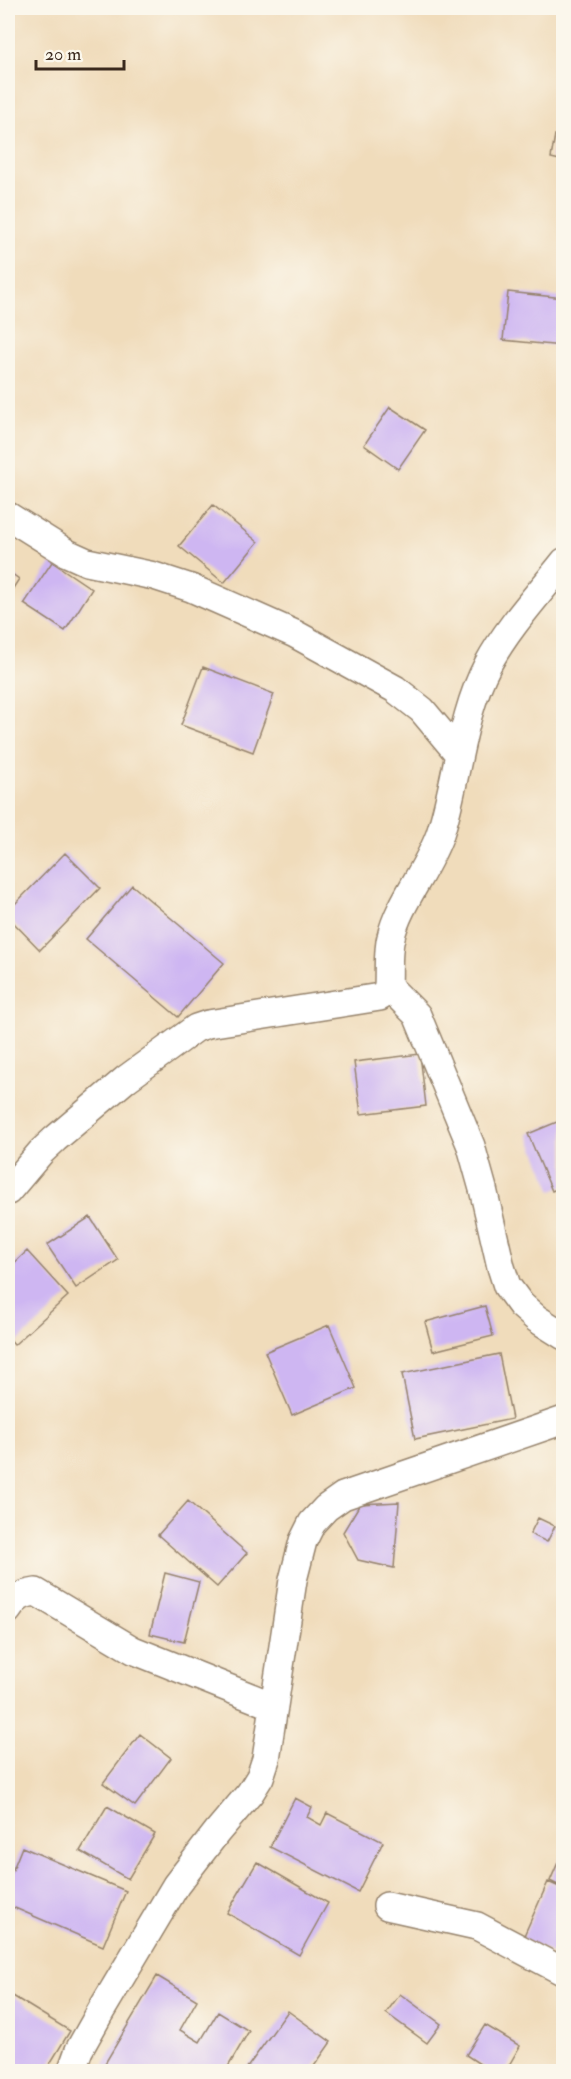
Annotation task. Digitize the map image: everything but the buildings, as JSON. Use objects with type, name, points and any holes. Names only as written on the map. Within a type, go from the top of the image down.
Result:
[{"type":"street","points":[[8,516],[67,553],[87,562],[154,576],[191,588],[295,634],[395,688],[422,710],[458,753]]},
{"type":"street","points":[[8,1191],[55,1139],[126,1079],[196,1028],[207,1024],[380,997],[385,993],[388,986],[390,938],[396,921],[424,871],[439,835],[458,753],[477,690],[488,664],[511,629],[564,562]]},
{"type":"street","points":[[388,986],[417,1015],[471,1146],[507,1286],[521,1305],[537,1319],[564,1336]]},
{"type":"street","points":[[71,2072],[79,2050],[102,2009],[176,1885],[250,1793],[260,1777],[266,1759],[293,1580],[303,1541],[312,1523],[326,1508],[343,1496],[564,1420]]},
{"type":"street","points":[[8,1610],[16,1598],[25,1593],[36,1592],[133,1650],[273,1706]]},
{"type":"street","points":[[387,1906],[477,1926],[564,1972]]}]
